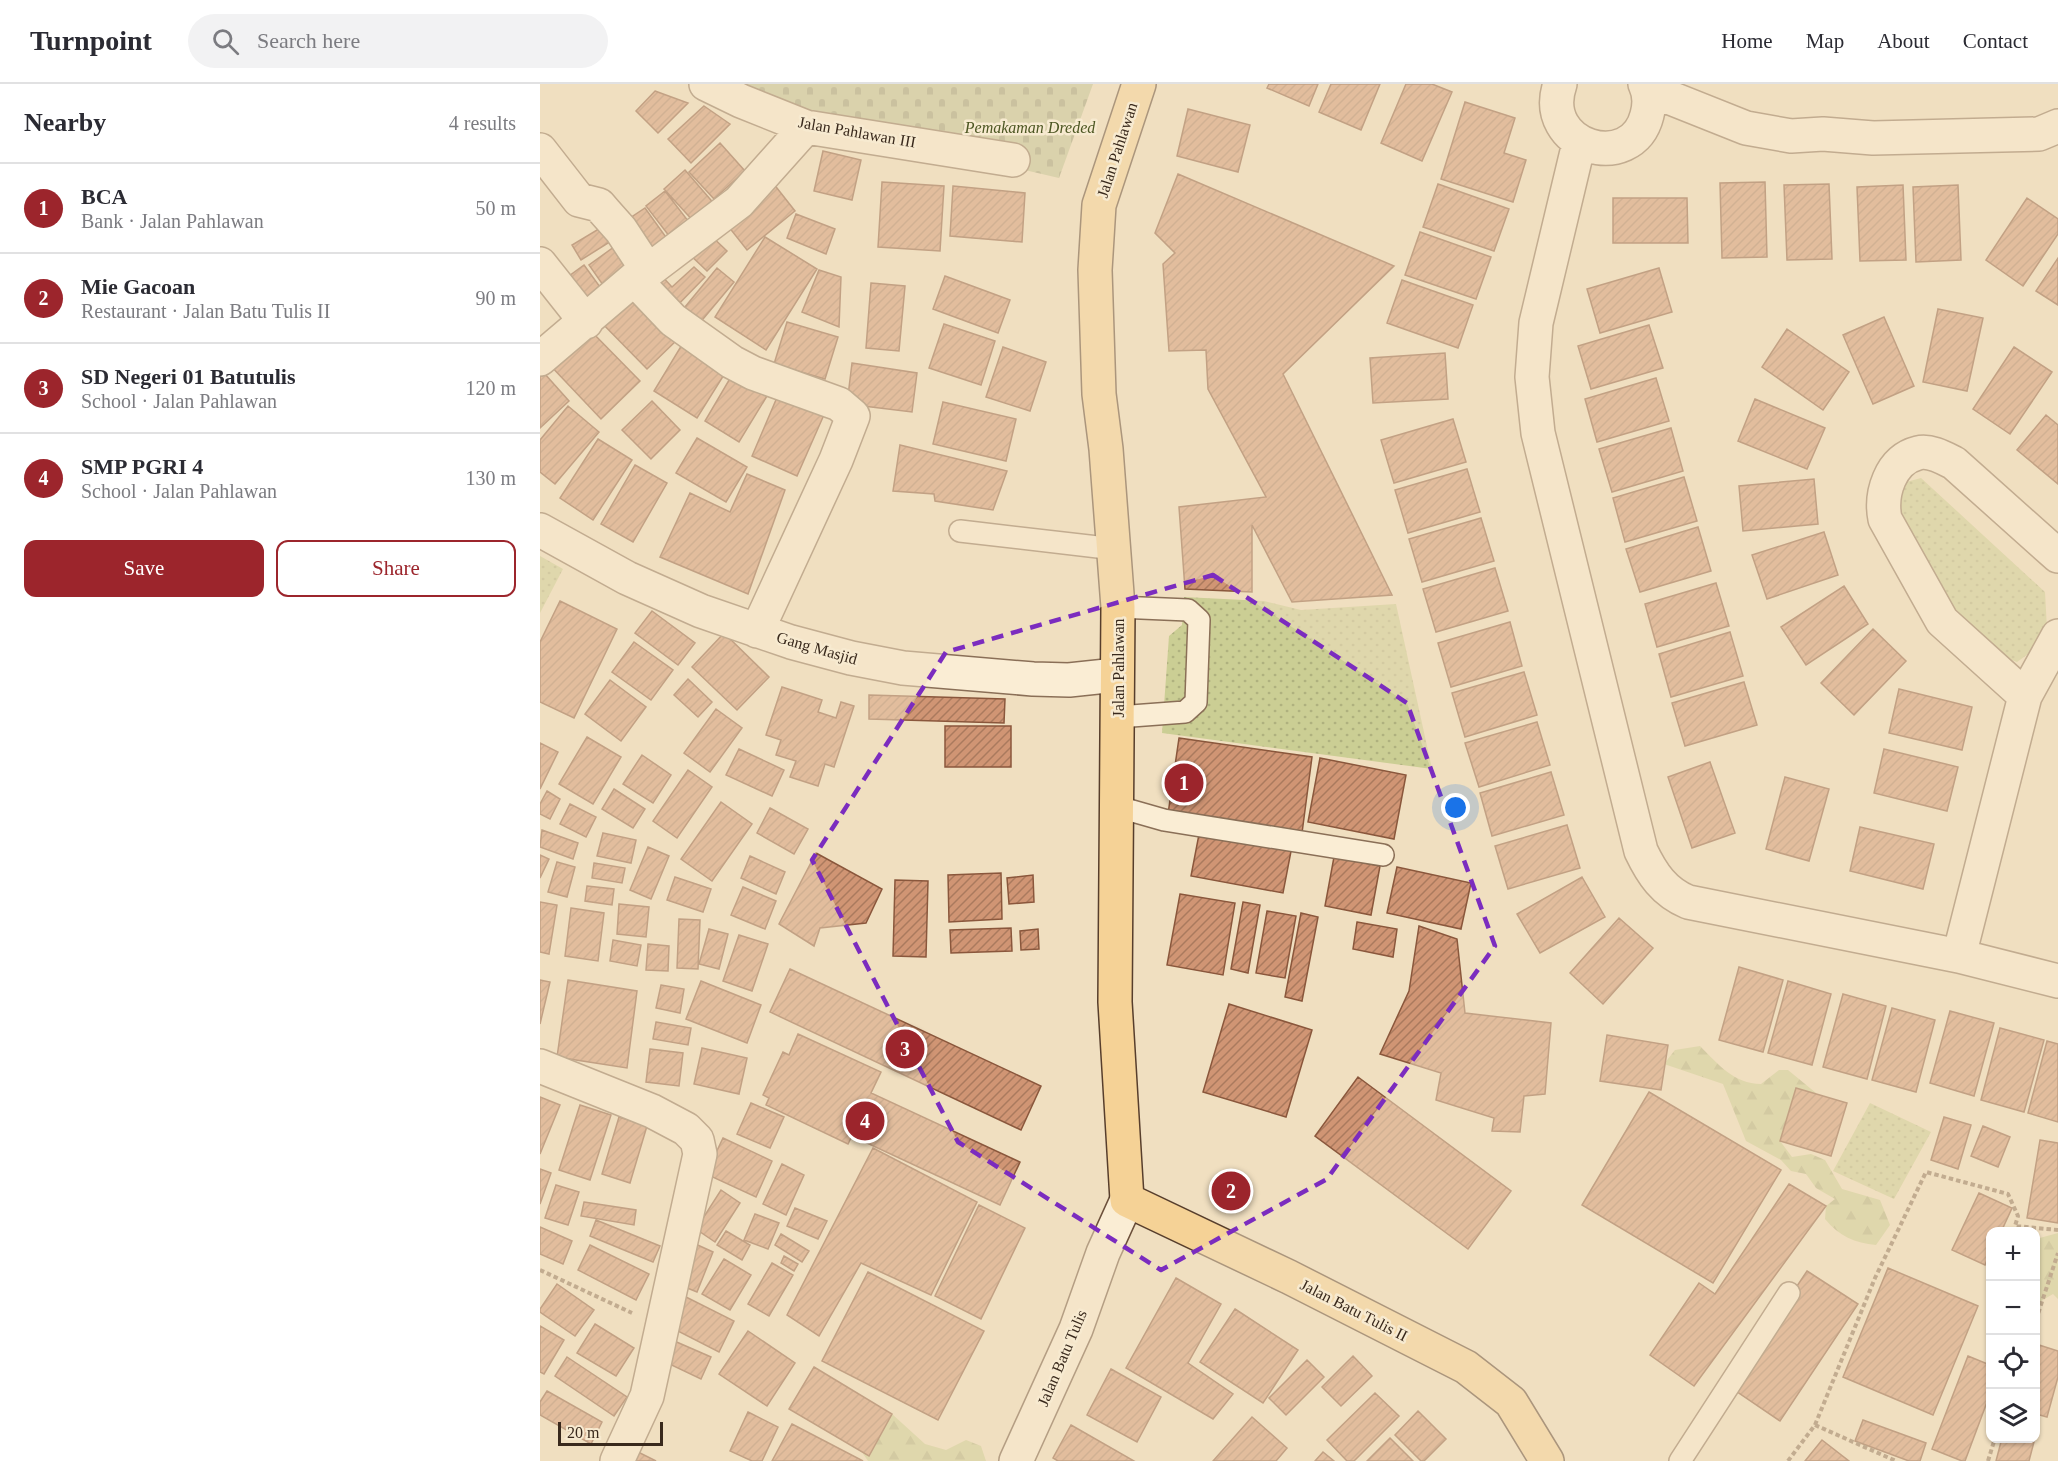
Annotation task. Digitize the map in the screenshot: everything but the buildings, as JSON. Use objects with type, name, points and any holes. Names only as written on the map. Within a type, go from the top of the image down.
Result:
[{"type":"main road","name":"Jalan Pahlawan","points":[[1127,1200],[1115,1002],[1118,607],[1106,449],[1099,394],[1095,270],[1099,205],[1139,84]]},
{"type":"main road","name":"Jalan Batu Tulis II","points":[[1127,1200],[1289,1277],[1466,1367],[1511,1402],[1547,1461]]},
{"type":"street","name":"Jalan Pahlawan III","points":[[706,84],[806,127],[1013,160]]},
{"type":"street","points":[[1560,84],[1556,95],[1558,114],[1565,130],[1579,143],[1594,148],[1610,149],[1625,144],[1638,134],[1646,120],[1650,105],[1646,87]]},
{"type":"street","points":[[1646,87],[1746,128],[1791,136],[1822,134],[1873,138],[2052,135]]},
{"type":"street","points":[[540,359],[641,275],[739,202],[806,127]]},
{"type":"street","points":[[1579,143],[1536,323],[1532,377],[1538,434],[1641,851],[1652,873],[1674,896],[1688,902],[1959,956],[2058,981]]},
{"type":"street","points":[[540,150],[579,200],[599,205],[621,230],[641,275],[673,320],[732,362],[753,373],[839,404],[853,416],[836,460],[757,631]]},
{"type":"street","points":[[540,264],[586,322]]},
{"type":"street","points":[[2025,696],[1942,621],[1885,519],[1883,506],[1886,485],[1892,474],[1908,457],[1920,452],[1942,457],[1954,463],[2058,556]]},
{"type":"street","name":"Gang Masjid","points":[[540,530],[627,578],[664,595],[757,631],[851,658],[903,668],[1069,680],[1116,675]]},
{"type":"street","points":[[1959,956],[2025,696],[2058,636]]},
{"type":"street","points":[[540,1066],[652,1111],[686,1130],[697,1140],[700,1154],[647,1396],[617,1461]]},
{"type":"street","name":"Jalan Pahlawan","points":[[1103,1253],[1127,1200]]},
{"type":"street","name":"Jalan Batu Tulis","points":[[1016,1461],[1076,1329],[1103,1253]]},
{"type":"lane","points":[[960,531],[1114,549]]},
{"type":"lane","points":[[1118,607],[1188,610],[1199,620],[1196,702],[1185,712],[1118,717]]},
{"type":"lane","points":[[1115,806],[1164,820],[1383,855]]},
{"type":"lane","points":[[1680,1461],[1789,1293]]},
{"type":"path","points":[[1788,1461],[1815,1425],[1875,1278],[1926,1172],[2008,1194],[2018,1216],[2015,1227],[2058,1230]]},
{"type":"path","points":[[2040,1308],[2058,1253]]},
{"type":"path","points":[[540,1270],[663,1328]]},
{"type":"path","points":[[1815,1425],[1896,1461]]},
{"type":"path","points":[[1988,1461],[1993,1443]]},
{"type":"highlighted area","points":[[1213,575],[1407,703],[1495,946],[1327,1179],[1161,1270],[958,1142],[812,860],[946,652]]},
{"type":"green space","name":"Pemakaman Dreded","points":[[694,84],[1093,84],[1059,178],[731,102]]},
{"type":"green space","points":[[1921,478],[2045,592],[2047,629],[2038,647],[2017,662],[1988,651],[1965,628],[1903,520],[1894,496],[1899,484]]},
{"type":"green space","points":[[540,556],[563,569],[540,613]]},
{"type":"green space","points":[[1184,597],[1264,601],[1301,610],[1396,604],[1432,769],[1162,733],[1169,636],[1182,625]]},
{"type":"green space","points":[[1700,1046],[1727,1072],[1743,1081],[1761,1084],[1779,1070],[1788,1070],[1816,1093],[1811,1120],[1780,1141],[1792,1157],[1811,1154],[1825,1160],[1842,1189],[1880,1200],[1890,1225],[1876,1245],[1854,1240],[1836,1230],[1825,1219],[1826,1206],[1835,1199],[1816,1188],[1806,1174],[1791,1171],[1781,1160],[1746,1141],[1723,1084],[1664,1064],[1675,1050]]},
{"type":"green space","points":[[1870,1103],[1931,1132],[1894,1199],[1833,1171]]},
{"type":"green space","points":[[2058,1233],[2058,1299],[2053,1294],[2040,1302],[2040,1281],[2040,1238]]},
{"type":"green space","points":[[892,1414],[925,1444],[946,1450],[966,1440],[981,1446],[986,1461],[868,1461],[856,1443],[864,1417]]},
{"type":"place","name":"BCA","points":[[1184,783]]},
{"type":"place","name":"SD Negeri 01 Batutulis","points":[[905,1049]]},
{"type":"place","name":"SMP PGRI 4","points":[[865,1121]]},
{"type":"place","name":"Mie Gacoan","points":[[1231,1191]]}]
